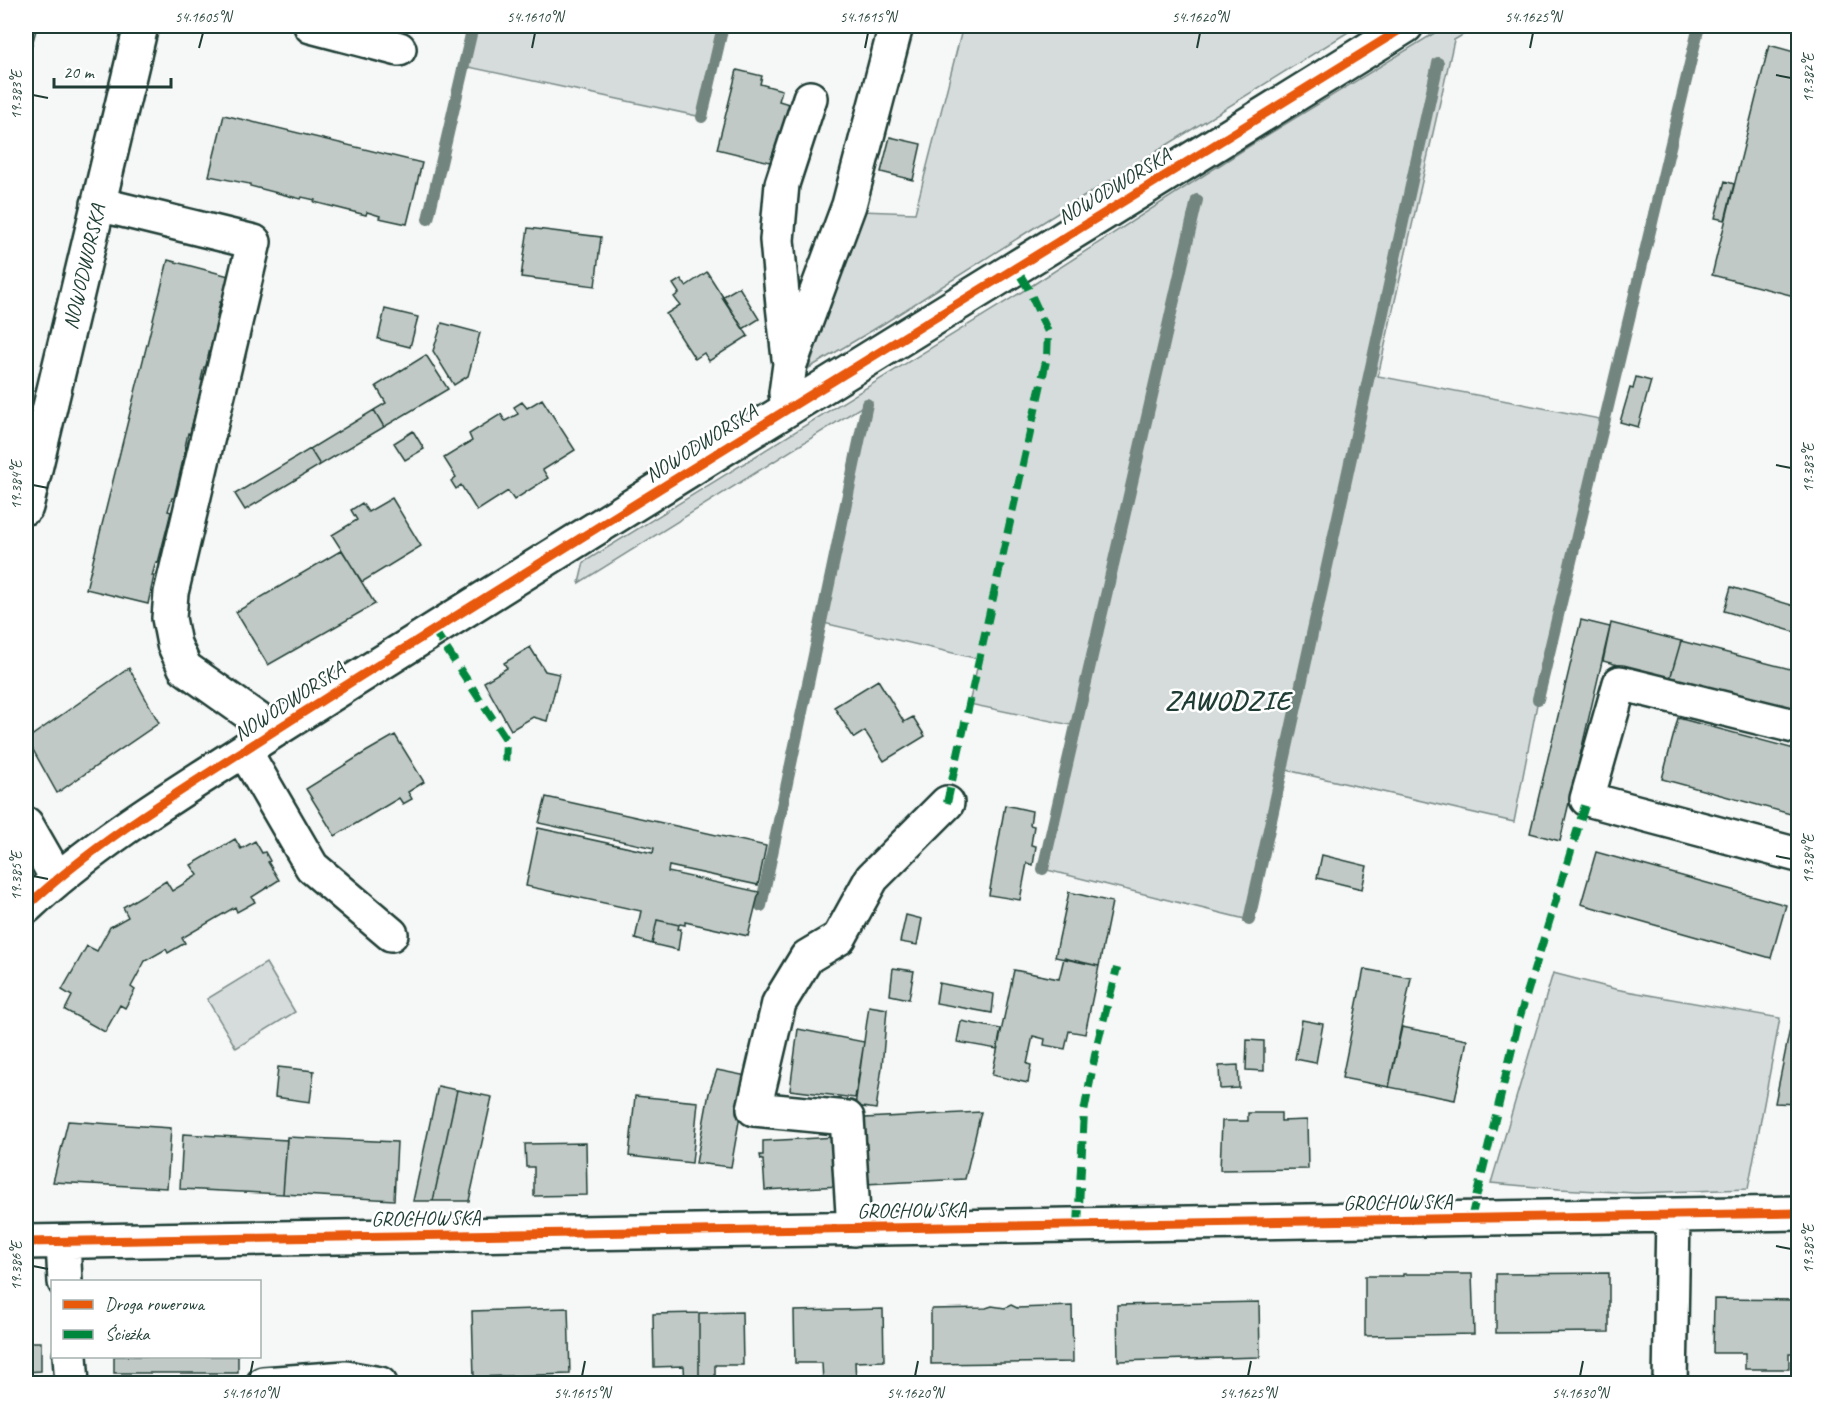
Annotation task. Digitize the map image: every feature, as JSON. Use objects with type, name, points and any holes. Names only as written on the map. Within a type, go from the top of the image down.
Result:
[{"type":"street","name":"NOWODWORSKA","points":[[28,487],[141,26]]},
{"type":"street","points":[[311,26],[399,49]]},
{"type":"street","points":[[788,409],[786,393],[790,364],[849,205],[896,26]]},
{"type":"street","name":"NOWODWORSKA","points":[[26,907],[57,878],[151,810],[244,750],[1406,26]]},
{"type":"street","points":[[790,364],[777,240],[783,184],[810,98]]},
{"type":"street","points":[[98,204],[254,242],[171,593],[169,618],[174,644],[185,668],[274,731]]},
{"type":"street","points":[[1798,727],[1620,683],[1587,799],[1798,855]]},
{"type":"street","points":[[244,750],[312,867],[391,934]]},
{"type":"street","points":[[854,1229],[847,1118],[754,1109],[779,1003],[807,957],[838,938],[872,878],[947,803]]},
{"type":"street","points":[[26,824],[57,878]]},
{"type":"street","name":"GROCHOWSKA","points":[[26,1242],[1798,1213]]},
{"type":"street","points":[[1670,1383],[1673,1216]]},
{"type":"street","points":[[63,1242],[65,1280]]},
{"type":"street","points":[[70,1358],[72,1383]]},
{"type":"street","points":[[263,1383],[346,1378],[380,1383]]},
{"type":"shaded area","points":[[473,26],[723,26],[702,117],[464,66]]},
{"type":"shaded area","points":[[963,26],[1358,26],[809,368],[861,211],[915,213]]},
{"type":"shaded area","points":[[1446,26],[1478,26],[1454,40],[1378,376],[1605,420],[1538,699],[1514,822],[1282,769],[1249,920],[1043,869],[1076,726],[969,704],[979,659],[819,622],[869,402],[579,583],[584,562],[1028,288],[1251,145]]},
{"type":"shaded area","points":[[266,963],[295,1012],[236,1048],[207,999]]},
{"type":"shaded area","points":[[1553,973],[1615,989],[1780,1018],[1748,1189],[1636,1193],[1491,1183]]},
{"type":"building","points":[[26,26],[37,26],[26,67]]},
{"type":"building","points":[[1769,45],[1798,53],[1798,297],[1712,275]]},
{"type":"building","points":[[737,70],[762,76],[760,84],[782,90],[779,101],[789,104],[774,163],[717,149]]},
{"type":"building","points":[[224,115],[422,163],[407,224],[379,218],[380,216],[367,212],[366,215],[314,202],[315,200],[302,197],[301,199],[250,186],[250,184],[209,176]]},
{"type":"building","points":[[890,137],[921,144],[913,180],[881,172]]},
{"type":"building","points":[[1725,181],[1734,184],[1725,220],[1715,218]]},
{"type":"building","points":[[528,228],[601,237],[595,286],[521,277]]},
{"type":"building","points":[[168,260],[229,276],[222,303],[220,302],[217,316],[219,317],[206,367],[204,367],[201,380],[203,381],[190,434],[188,433],[174,498],[172,498],[168,511],[171,512],[158,563],[156,562],[152,576],[154,576],[148,604],[86,589]]},
{"type":"building","points":[[707,272],[748,336],[709,361],[704,353],[695,359],[666,314],[680,305],[674,297],[679,293],[673,284],[681,279],[686,286]]},
{"type":"building","points":[[739,287],[759,319],[743,329],[722,297]]},
{"type":"building","points":[[385,309],[418,317],[410,347],[378,339]]},
{"type":"building","points":[[442,323],[480,333],[468,376],[454,385],[433,351]]},
{"type":"building","points":[[426,355],[448,389],[384,427],[374,410],[386,403],[376,386]]},
{"type":"building","points":[[1636,377],[1651,381],[1638,427],[1620,422],[1630,388],[1633,389]]},
{"type":"building","points":[[542,399],[575,450],[543,470],[548,478],[514,500],[508,491],[477,511],[461,485],[456,489],[451,481],[456,477],[444,458],[472,441],[469,434],[501,414],[505,421],[518,414],[514,407],[522,402],[527,408]]},
{"type":"building","points":[[374,410],[384,427],[320,465],[310,449]]},
{"type":"building","points":[[413,431],[424,449],[405,460],[394,443]]},
{"type":"building","points":[[310,449],[320,465],[245,510],[235,494]]},
{"type":"building","points":[[392,498],[421,546],[362,582],[332,535],[357,520],[351,510],[362,503],[368,512]]},
{"type":"building","points":[[342,550],[375,604],[268,665],[236,612]]},
{"type":"building","points":[[1731,587],[1798,607],[1798,633],[1724,611]]},
{"type":"building","points":[[1581,620],[1610,627],[1560,841],[1530,833]]},
{"type":"building","points":[[1611,623],[1681,641],[1670,679],[1603,661]]},
{"type":"building","points":[[1681,641],[1798,671],[1798,715],[1670,679]]},
{"type":"building","points":[[530,647],[545,671],[559,674],[547,721],[533,717],[511,730],[484,682],[507,668],[504,663]]},
{"type":"building","points":[[129,668],[159,723],[57,793],[27,739]]},
{"type":"building","points":[[878,680],[904,722],[913,717],[925,736],[884,761],[865,731],[854,738],[834,707]]},
{"type":"building","points":[[1678,718],[1798,750],[1798,816],[1662,779]]},
{"type":"building","points":[[395,735],[424,782],[408,792],[412,799],[403,804],[399,798],[335,836],[306,789]]},
{"type":"building","points":[[546,797],[766,846],[758,885],[669,866],[668,872],[759,892],[748,936],[685,922],[685,925],[679,925],[657,920],[652,944],[635,939],[641,911],[526,886],[538,828],[653,853],[654,848],[539,823]]},
{"type":"building","points":[[1005,805],[1032,811],[1030,825],[1034,826],[1031,845],[1036,846],[1033,865],[1027,863],[1020,900],[989,895]]},
{"type":"building","points":[[235,839],[241,849],[255,841],[262,853],[265,852],[279,880],[252,897],[255,902],[237,912],[235,907],[182,938],[185,943],[168,953],[166,949],[145,961],[131,987],[135,990],[125,1008],[120,1005],[105,1032],[65,1010],[72,996],[62,990],[87,946],[97,951],[110,927],[128,917],[123,907],[166,881],[172,891],[198,875],[191,865]]},
{"type":"building","points":[[1596,852],[1786,905],[1771,958],[1581,904]]},
{"type":"building","points":[[1322,855],[1367,866],[1362,889],[1317,878]]},
{"type":"building","points":[[1069,892],[1112,902],[1099,966],[1055,957]]},
{"type":"building","points":[[906,915],[922,919],[917,945],[900,942]]},
{"type":"building","points":[[657,920],[679,925],[678,929],[681,929],[678,950],[652,944]]},
{"type":"building","points":[[1064,958],[1099,966],[1085,1034],[1069,1031],[1065,1049],[1044,1045],[1045,1039],[1033,1036],[1027,1064],[1031,1065],[1028,1083],[992,1075],[1014,970],[1059,979]]},
{"type":"building","points":[[893,968],[914,971],[909,999],[890,995]]},
{"type":"building","points":[[1364,969],[1411,978],[1389,1087],[1342,1078]]},
{"type":"building","points":[[939,983],[994,994],[992,1013],[936,1003]]},
{"type":"building","points":[[1798,989],[1798,1104],[1775,1103]]},
{"type":"building","points":[[869,1006],[887,1009],[876,1109],[855,1106]]},
{"type":"building","points":[[1302,1020],[1323,1024],[1316,1063],[1295,1059]]},
{"type":"building","points":[[961,1021],[1001,1029],[997,1049],[957,1042]]},
{"type":"building","points":[[1402,1027],[1467,1040],[1455,1100],[1389,1087]]},
{"type":"building","points":[[798,1029],[864,1042],[855,1098],[790,1090]]},
{"type":"building","points":[[1247,1040],[1264,1041],[1264,1071],[1246,1070]]},
{"type":"building","points":[[1238,1065],[1239,1088],[1220,1089],[1219,1066]]},
{"type":"building","points":[[278,1067],[314,1071],[310,1102],[275,1097]]},
{"type":"building","points":[[717,1070],[747,1076],[731,1167],[696,1163],[709,1093]]},
{"type":"building","points":[[438,1086],[457,1090],[433,1201],[413,1201]]},
{"type":"building","points":[[457,1090],[492,1097],[469,1201],[433,1201]]},
{"type":"building","points":[[635,1096],[698,1102],[692,1163],[629,1156]]},
{"type":"building","points":[[981,1112],[965,1179],[865,1184],[865,1118]]},
{"type":"building","points":[[1248,1113],[1281,1113],[1281,1121],[1307,1120],[1308,1169],[1220,1170],[1222,1121],[1248,1121]]},
{"type":"building","points":[[68,1121],[171,1128],[167,1188],[53,1182]]},
{"type":"building","points":[[183,1134],[287,1140],[283,1194],[180,1189]]},
{"type":"building","points":[[287,1137],[397,1142],[394,1200],[283,1194]]},
{"type":"building","points":[[837,1137],[840,1186],[765,1190],[763,1160],[760,1155],[763,1155],[763,1141]]},
{"type":"building","points":[[586,1143],[587,1195],[534,1196],[534,1167],[526,1167],[525,1144]]},
{"type":"building","points":[[1609,1273],[1609,1332],[1496,1333],[1496,1274]]},
{"type":"building","points":[[1403,1274],[1472,1274],[1474,1334],[1365,1336],[1365,1276],[1403,1276]]},
{"type":"building","points":[[1714,1299],[1798,1300],[1798,1353],[1789,1353],[1789,1369],[1745,1369],[1745,1353],[1713,1353]]},
{"type":"building","points":[[1259,1302],[1260,1357],[1118,1361],[1117,1305]]},
{"type":"building","points":[[1011,1305],[1017,1308],[1072,1306],[1073,1362],[931,1364],[931,1309],[992,1306],[1005,1308]]},
{"type":"building","points":[[568,1308],[570,1374],[474,1377],[472,1311]]},
{"type":"building","points":[[883,1309],[884,1361],[855,1362],[856,1381],[823,1381],[822,1363],[795,1363],[794,1311]]},
{"type":"building","points":[[742,1312],[743,1365],[715,1365],[715,1384],[699,1384],[699,1313]]},
{"type":"building","points":[[699,1313],[699,1384],[685,1384],[684,1366],[654,1367],[653,1314]]},
{"type":"building","points":[[26,1342],[41,1342],[41,1371],[26,1372]]},
{"type":"building","points":[[114,1358],[238,1358],[238,1373],[114,1373]]},
{"type":"waterway","points":[[428,219],[473,26]]},
{"type":"waterway","points":[[702,117],[723,26]]},
{"type":"waterway","points":[[1538,699],[1699,26]]},
{"type":"waterway","points":[[1249,920],[1438,63]]},
{"type":"waterway","points":[[1043,869],[1197,200]]},
{"type":"waterway","points":[[761,906],[867,404]]},
{"type":"marked path","points":[[947,803],[1047,357],[1048,332],[1028,288],[1015,267]]},
{"type":"marked path","points":[[434,630],[506,739],[505,768]]},
{"type":"marked path","points":[[1471,1219],[1520,1016],[1587,799]]},
{"type":"marked path","points":[[1078,1225],[1084,1112],[1097,1045],[1117,968]]},
{"type":"cycle path","points":[[26,907],[54,882],[115,835],[274,731],[1406,26]]},
{"type":"cycle path","points":[[26,1242],[1798,1213]]},
{"type":"district","name":"ZAWODZIE","points":[[1228,700]]}]
